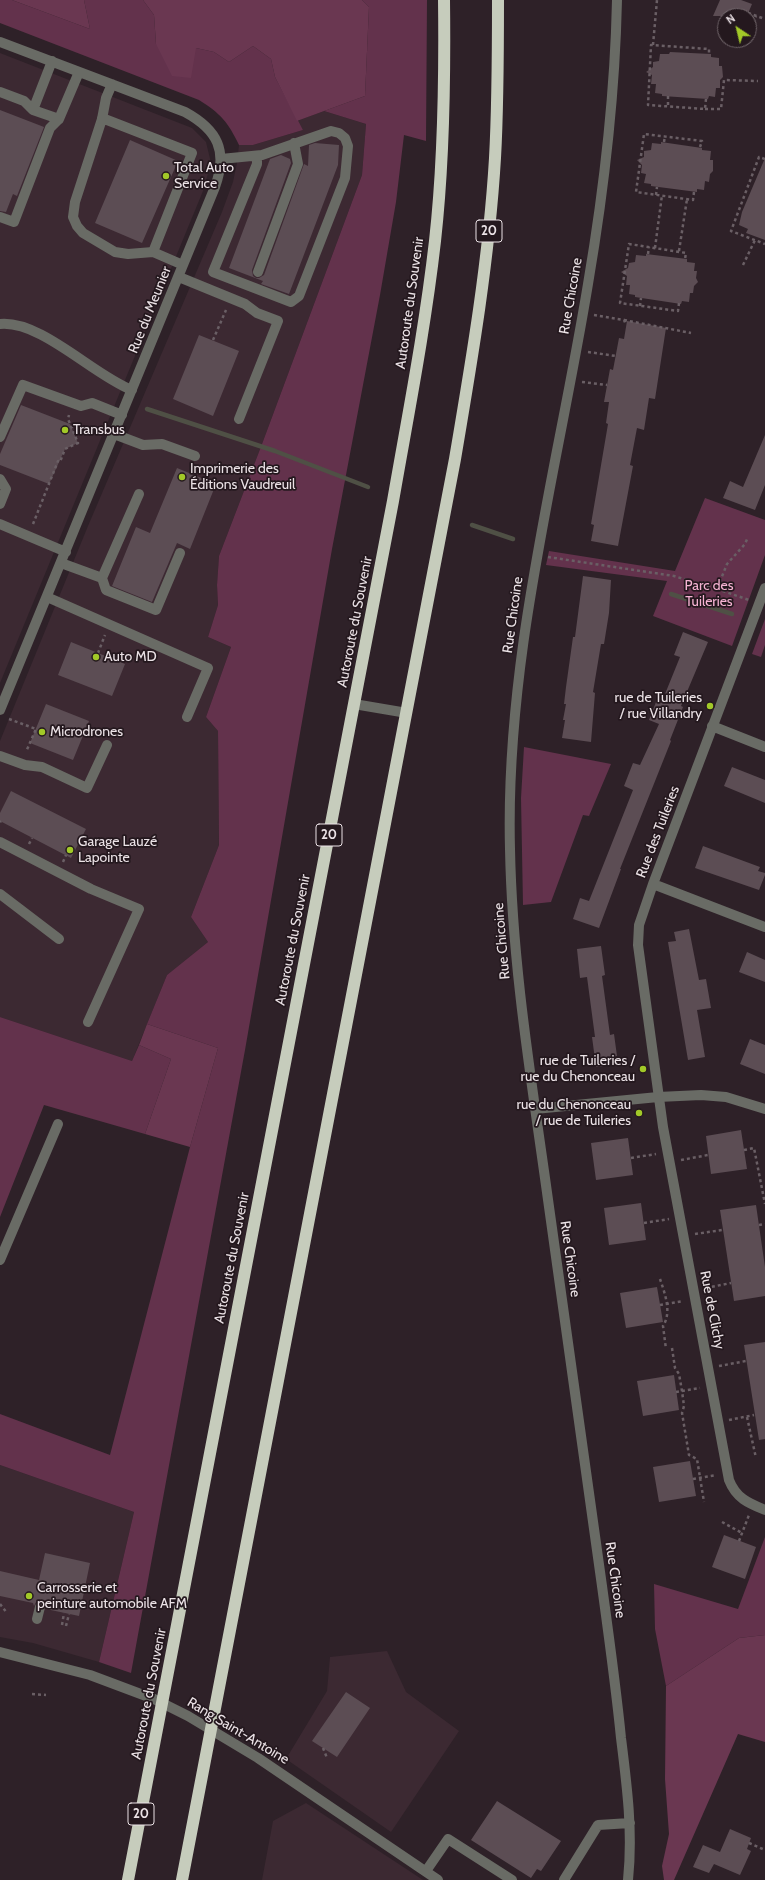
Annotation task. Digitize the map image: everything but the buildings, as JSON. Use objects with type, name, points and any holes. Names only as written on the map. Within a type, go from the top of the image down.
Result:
[{"type":"highway","name":"Autoroute du Souvenir","points":[[128,1880],[393,501],[428,295],[442,156],[444,0]]},
{"type":"highway","name":"20","points":[[182,1880],[220,1689],[455,459],[481,299],[495,159],[498,0]]},
{"type":"street","name":"Rue Chicoine","points":[[617,0],[611,106],[600,210],[588,286],[537,555],[525,629],[515,710],[509,822],[514,935],[535,1109],[600,1570],[626,1776],[630,1822],[628,1880]]},
{"type":"street","name":"Rue du Meunier","points":[[0,42],[185,112],[202,122],[213,135],[221,159],[221,167],[216,187],[0,710]]},
{"type":"street","points":[[33,110],[52,61]]},
{"type":"street","points":[[0,217],[14,222],[50,128],[59,119],[79,72]]},
{"type":"street","points":[[112,84],[106,98],[102,118],[75,202],[74,217],[76,226],[83,233],[115,252],[128,254],[153,252],[183,265]]},
{"type":"street","points":[[0,92],[24,101],[33,110],[59,119]]},
{"type":"street","points":[[102,118],[192,153],[153,252]]},
{"type":"street","points":[[221,159],[256,156],[323,132],[331,131],[339,133],[345,138],[348,146],[345,178],[299,296],[292,302],[213,272],[257,164],[256,156]]},
{"type":"street","points":[[252,287],[298,164],[294,143]]},
{"type":"street","points":[[179,277],[245,304],[257,313],[278,321],[239,419]]},
{"type":"street","points":[[0,324],[16,325],[50,339],[115,383],[132,390]]},
{"type":"street","points":[[0,437],[23,385],[81,406],[92,403],[122,415]]},
{"type":"street","points":[[114,434],[143,445],[162,444],[195,456]]},
{"type":"street","points":[[0,479],[6,489],[0,504]]},
{"type":"street","points":[[139,494],[102,578],[106,590],[156,610],[180,553]]},
{"type":"street","points":[[0,524],[66,552]]},
{"type":"street","points":[[61,563],[102,578]]},
{"type":"street","name":"Rue des Tuileries","points":[[658,1097],[638,945],[639,925],[712,726],[765,588]]},
{"type":"street","points":[[47,596],[208,668],[187,717]]},
{"type":"street","points":[[354,704],[406,713]]},
{"type":"street","points":[[712,726],[765,747]]},
{"type":"street","points":[[0,756],[25,765],[42,768],[87,788],[107,745]]},
{"type":"street","points":[[0,842],[91,889],[138,910],[88,1022]]},
{"type":"street","points":[[653,884],[765,927]]},
{"type":"street","points":[[0,894],[59,940]]},
{"type":"street","points":[[535,1109],[658,1097],[701,1096],[726,1097],[765,1110]]},
{"type":"street","name":"Rue de Clichy","points":[[658,1097],[673,1185],[729,1480],[732,1488],[740,1499],[765,1510]]},
{"type":"street","points":[[0,1260],[58,1124]]},
{"type":"street","points":[[37,1619],[40,1607]]},
{"type":"street","name":"Rang Saint-Antoine","points":[[0,1652],[90,1675],[154,1699],[188,1716],[258,1758],[438,1880]]},
{"type":"street","points":[[564,1880],[598,1825],[630,1822]]},
{"type":"street","points":[[426,1871],[448,1839],[512,1880]]},
{"type":"path","points":[[657,0],[653,45],[651,45],[648,105],[721,109],[724,80],[726,80]]},
{"type":"path","points":[[653,45],[709,49],[709,54]]},
{"type":"path","points":[[672,46],[672,52]]},
{"type":"path","points":[[722,78],[726,80],[758,81]]},
{"type":"path","points":[[668,96],[668,106]]},
{"type":"path","points":[[705,109],[706,99]]},
{"type":"path","points":[[694,192],[693,200],[636,192],[644,134],[702,141],[700,147]]},
{"type":"path","points":[[664,142],[665,136]]},
{"type":"path","points":[[765,159],[759,157],[731,231],[765,244]]},
{"type":"path","points":[[752,176],[757,178]]},
{"type":"path","points":[[656,195],[657,186]]},
{"type":"path","points":[[655,248],[662,195]]},
{"type":"path","points":[[678,251],[687,199]]},
{"type":"path","points":[[743,265],[755,240]]},
{"type":"path","points":[[679,303],[678,312],[620,303],[629,244],[686,253],[685,259]]},
{"type":"path","points":[[648,254],[649,247]]},
{"type":"path","points":[[640,306],[641,298]]},
{"type":"path","points":[[594,315],[692,332]]},
{"type":"path","points":[[624,320],[626,325]]},
{"type":"path","points":[[213,340],[221,322]]},
{"type":"path","points":[[587,352],[616,356]]},
{"type":"path","points":[[580,382],[607,385]]},
{"type":"path","points":[[28,536],[58,461],[60,462],[65,449],[78,443],[69,423]]},
{"type":"path","points":[[717,589],[727,564],[745,544],[748,537]]},
{"type":"path","points":[[537,555],[674,576],[759,604]]},
{"type":"path","points":[[98,653],[109,624]]},
{"type":"path","points":[[9,719],[36,729],[30,743]]},
{"type":"path","points":[[744,1150],[754,1148],[765,1204]]},
{"type":"path","points":[[631,1158],[656,1154]]},
{"type":"path","points":[[679,1160],[708,1155]]},
{"type":"path","points":[[644,1223],[669,1219]]},
{"type":"path","points":[[759,1225],[765,1224]]},
{"type":"path","points":[[693,1234],[722,1230]]},
{"type":"path","points":[[660,1279],[667,1304],[667,1320],[663,1326],[666,1349]]},
{"type":"path","points":[[704,1288],[731,1283]]},
{"type":"path","points":[[660,1305],[684,1301]]},
{"type":"path","points":[[672,1348],[675,1368],[679,1374],[682,1391],[684,1406],[682,1413],[684,1436],[689,1455],[697,1459],[704,1502]]},
{"type":"path","points":[[718,1366],[746,1361]]},
{"type":"path","points":[[676,1392],[701,1388]]},
{"type":"path","points":[[729,1420],[754,1416]]},
{"type":"path","points":[[747,1417],[756,1458]]},
{"type":"path","points":[[693,1479],[717,1474]]},
{"type":"path","points":[[739,1541],[749,1516]]},
{"type":"path","points":[[722,1522],[742,1534]]},
{"type":"path","points":[[0,1604],[7,1613]]},
{"type":"path","points":[[62,1625],[64,1612]]},
{"type":"path","points":[[66,1626],[69,1614]]},
{"type":"path","points":[[32,1694],[46,1695]]},
{"type":"path","points":[[323,1748],[327,1758]]},
{"type":"path","points":[[749,1843],[765,1850]]},
{"type":"shaded area","points":[[12,0],[84,0],[90,29]]},
{"type":"shaded area","points":[[143,0],[362,0],[369,7],[365,96],[297,121],[275,77],[271,59],[253,46],[229,62],[214,52],[196,48],[191,78],[172,76],[156,44],[154,15]]},
{"type":"shaded area","points":[[0,53],[192,128],[206,142],[211,163],[203,191],[0,683]]},
{"type":"shaded area","points":[[324,111],[366,124],[362,175],[219,556],[217,585],[218,605],[208,637],[231,647],[206,717],[218,731],[219,845],[191,917],[208,942],[167,975],[132,1061],[0,1017],[0,741],[88,526],[222,212],[233,182],[239,145],[253,145],[303,130],[297,121]]},
{"type":"shaded area","points":[[147,1024],[218,1048],[190,1147],[145,1134],[171,1059],[139,1045]]},
{"type":"shaded area","points":[[0,1465],[134,1512],[99,1662],[33,1643],[0,1637]]},
{"type":"shaded area","points":[[765,1635],[765,1742],[738,1734],[674,1880],[664,1880],[662,1866],[669,1834],[665,1779],[666,1686],[739,1638]]},
{"type":"shaded area","points":[[387,1651],[406,1692],[459,1731],[391,1832],[286,1759],[327,1691],[330,1657]]},
{"type":"shaded area","points":[[306,1803],[423,1880],[262,1880],[273,1821]]},
{"type":"green space","points":[[0,0],[12,0],[90,29],[84,0],[143,0],[154,15],[156,44],[196,48],[214,52],[229,62],[253,46],[271,59],[275,77],[303,130],[253,145],[239,145],[223,119],[213,109],[199,100],[0,23]]},
{"type":"green space","points":[[362,0],[427,0],[426,141],[404,135],[396,202],[380,295],[332,549],[245,1050],[131,1673],[99,1662],[134,1512],[0,1465],[0,1414],[110,1455],[190,1147],[218,1048],[147,1024],[167,975],[208,942],[191,917],[219,845],[218,731],[206,717],[231,647],[208,637],[218,605],[217,585],[219,556],[362,175],[366,124],[324,111],[365,96],[369,7]]},
{"type":"green space","name":"Parc des Tuileries","points":[[705,498],[765,520],[765,555],[732,646],[653,616],[667,581],[546,565],[549,551],[675,571]]},
{"type":"green space","points":[[765,619],[765,645],[761,657],[752,654]]},
{"type":"green space","points":[[524,747],[611,764],[589,816],[583,815],[551,902],[523,905],[521,798]]},
{"type":"green space","points":[[0,1017],[132,1061],[139,1045],[171,1059],[145,1134],[44,1105],[0,1217]]},
{"type":"green space","points":[[765,1537],[765,1635],[739,1638],[666,1686],[655,1629],[654,1584],[738,1609]]},
{"type":"waterway","points":[[147,409],[275,451],[368,487]]},
{"type":"waterway","points":[[472,525],[513,539]]},
{"type":"waterway","points":[[671,594],[732,614]]},
{"type":"place","name":"Total Auto Service","points":[[166,176]]},
{"type":"place","name":"Transbus","points":[[65,430]]},
{"type":"place","name":"Imprimerie des Éditions Vaudreuil","points":[[182,477]]},
{"type":"place","name":"Auto MD","points":[[96,657]]},
{"type":"place","name":"rue de Tuileries / rue Villandry","points":[[710,706]]},
{"type":"place","name":"Microdrones","points":[[42,732]]},
{"type":"place","name":"Garage Lauzé Lapointe","points":[[70,850]]},
{"type":"place","name":"rue de Tuileries / rue du Chenonceau","points":[[643,1069]]},
{"type":"place","name":"rue du Chenonceau / rue de Tuileries","points":[[639,1113]]},
{"type":"place","name":"Carrosserie et peinture automobile AFM","points":[[29,1596]]}]
